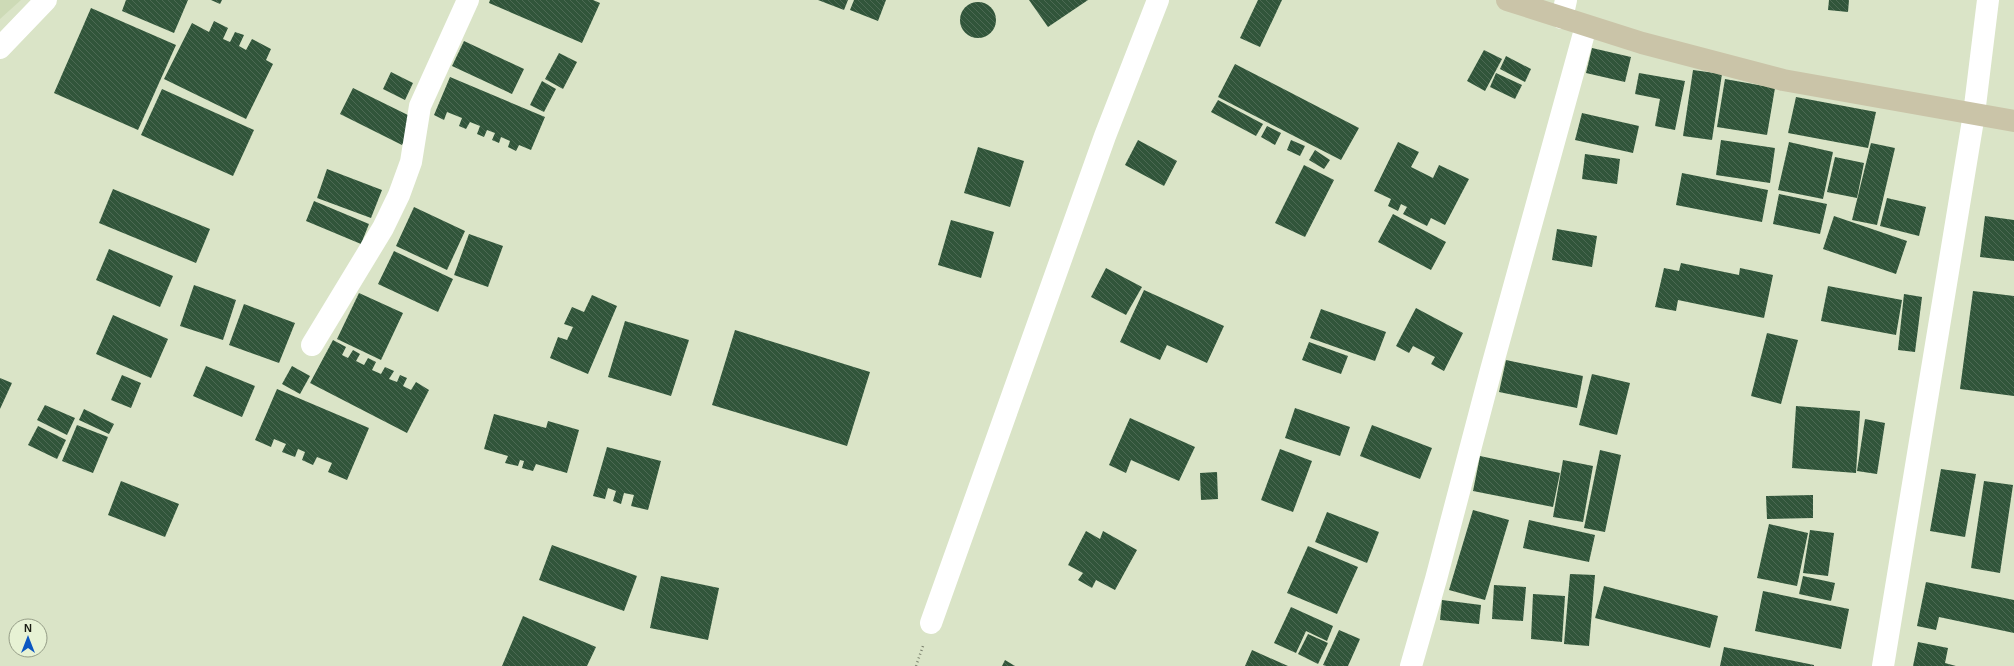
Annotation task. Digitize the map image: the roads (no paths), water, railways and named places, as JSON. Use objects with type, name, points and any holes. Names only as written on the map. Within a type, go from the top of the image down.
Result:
[{"type":"street","points":[[0,48],[46,0]]},
{"type":"street","points":[[312,345],[383,228],[399,195],[411,162],[420,106],[468,0]]},
{"type":"street","points":[[931,623],[1105,136],[1158,0]]},
{"type":"street","points":[[1507,0],[1564,9],[1586,26],[1687,55],[1783,80],[2014,121]]},
{"type":"street","points":[[1883,666],[1974,114],[1988,0]]},
{"type":"street","points":[[1411,666],[1586,26]]}]
